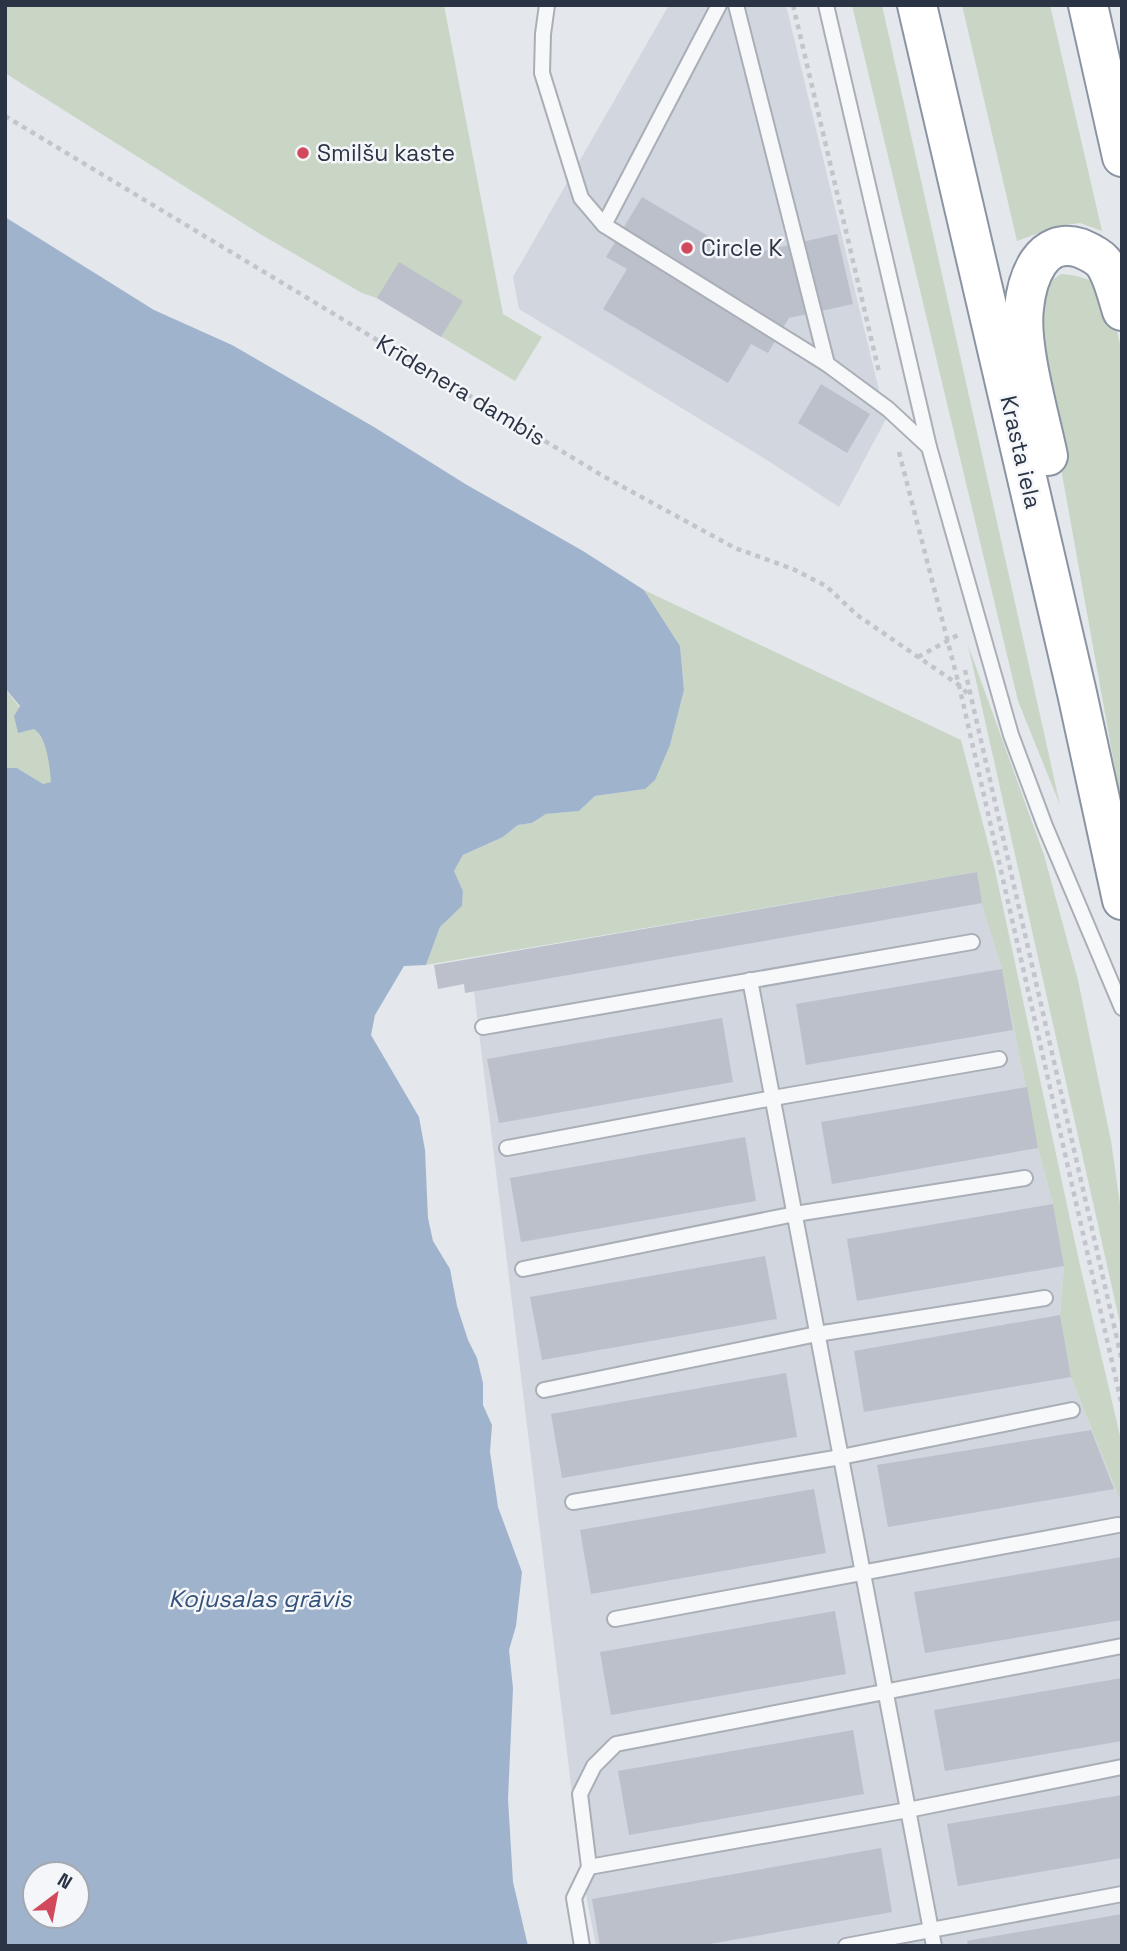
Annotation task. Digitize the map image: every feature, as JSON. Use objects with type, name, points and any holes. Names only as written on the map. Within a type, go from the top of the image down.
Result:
[{"type":"highway","name":"Krasta iela","points":[[917,5],[1077,693],[1122,900]]},
{"type":"highway","points":[[1088,5],[1122,157]]},
{"type":"highway","points":[[1077,693],[1072,576],[1027,353],[1023,312],[1028,282],[1035,265],[1055,248],[1079,248],[1102,261],[1122,312]]},
{"type":"lane","points":[[547,5],[542,34],[542,73],[581,198],[604,225],[827,364],[888,409],[929,447]]},
{"type":"lane","points":[[604,225],[719,5]]},
{"type":"lane","points":[[736,5],[827,364]]},
{"type":"lane","points":[[826,5],[929,447],[1012,736],[1045,826],[1122,1008]]},
{"type":"lane","points":[[483,1027],[972,942]]},
{"type":"lane","points":[[750,980],[934,1946]]},
{"type":"lane","points":[[507,1148],[999,1059]]},
{"type":"lane","points":[[523,1269],[795,1214],[1025,1178]]},
{"type":"lane","points":[[544,1390],[817,1334],[1045,1298]]},
{"type":"lane","points":[[572,1502],[841,1457],[1072,1410]]},
{"type":"lane","points":[[615,1619],[1118,1525]]},
{"type":"lane","points":[[582,1946],[574,1898],[589,1867],[580,1794],[594,1766],[616,1744],[1122,1646]]},
{"type":"lane","points":[[589,1867],[908,1810],[1122,1767]]},
{"type":"lane","points":[[846,1946],[1122,1894]]},
{"type":"path","points":[[793,5],[888,409],[958,685],[1122,1406]]},
{"type":"path","name":"Krīdenera dambis","points":[[5,116],[603,476],[736,548],[793,569],[826,586],[857,615],[970,696]]},
{"type":"path","points":[[918,657],[958,635],[961,647]]},
{"type":"path","points":[[963,659],[1122,1361]]},
{"type":"shaded area","name":"Circle K","points":[[669,5],[786,5],[886,419],[839,507],[519,309],[513,277]]},
{"type":"shaded area","points":[[977,872],[1002,969],[1038,1148],[1053,1204],[1064,1266],[1060,1315],[1071,1377],[1122,1505],[1122,1946],[596,1946],[582,1875],[470,959]]},
{"type":"green space","name":"Smilšu kaste","points":[[5,5],[444,5],[503,314],[542,337],[515,381],[377,298],[362,293],[260,234],[5,73]]},
{"type":"green space","points":[[852,5],[882,5],[1060,805],[1018,701]]},
{"type":"green space","points":[[962,5],[1050,5],[1102,231],[1080,223],[1058,226],[1017,241]]},
{"type":"green space","points":[[1061,274],[1079,277],[1101,289],[1112,308],[1122,351],[1122,808],[1036,329],[1045,285]]},
{"type":"green space","points":[[644,590],[961,740],[995,870],[1079,1261],[1122,1444],[1122,1505],[1071,1377],[1060,1315],[1064,1266],[1053,1204],[1038,1148],[1002,969],[982,903],[977,872],[426,965],[440,927],[462,906],[463,891],[454,871],[463,855],[503,837],[518,825],[532,823],[546,814],[579,811],[595,796],[645,789],[670,745],[684,690],[680,646]]},
{"type":"green space","points":[[968,645],[1044,855],[1078,980],[1111,1141],[1122,1218],[1122,1332]]},
{"type":"green space","points":[[5,688],[31,722],[47,750],[51,762],[51,783],[43,784],[17,768],[5,768]]},
{"type":"water","name":"Kojusalas grāvis","points":[[5,217],[154,310],[232,345],[583,551],[644,590],[680,646],[684,690],[670,745],[655,780],[645,789],[595,796],[579,811],[546,814],[532,823],[518,825],[503,837],[463,855],[454,871],[463,891],[462,906],[440,927],[426,965],[404,966],[375,1015],[371,1035],[419,1117],[425,1150],[428,1218],[433,1241],[450,1269],[457,1306],[477,1358],[483,1383],[483,1405],[492,1425],[490,1452],[498,1507],[522,1572],[516,1626],[509,1650],[513,1688],[508,1799],[513,1882],[528,1946],[5,1946],[5,768],[17,768],[43,784],[51,782],[47,753],[38,733],[34,729],[18,733],[14,716],[20,706],[5,688]]},
{"type":"building","points":[[642,197],[742,256],[837,234],[853,304],[789,318],[768,353],[751,344],[728,383],[603,309],[627,269],[606,257]]},
{"type":"building","points":[[399,262],[463,301],[441,337],[377,298]]},
{"type":"building","points":[[821,384],[870,414],[847,453],[798,423]]},
{"type":"building","points":[[977,872],[982,903],[465,993],[464,984],[438,989],[434,965]]},
{"type":"building","points":[[1002,969],[1013,1030],[806,1065],[796,1004]]},
{"type":"building","points":[[722,1018],[733,1082],[499,1123],[487,1059]]},
{"type":"building","points":[[1027,1087],[1038,1148],[832,1184],[821,1122]]},
{"type":"building","points":[[745,1137],[756,1201],[521,1242],[510,1178]]},
{"type":"building","points":[[1053,1204],[1064,1266],[857,1301],[847,1239]]},
{"type":"building","points":[[765,1256],[777,1319],[542,1360],[530,1297]]},
{"type":"building","points":[[1060,1315],[1071,1377],[864,1412],[854,1351]]},
{"type":"building","points":[[786,1373],[797,1437],[562,1478],[551,1414]]},
{"type":"building","points":[[1091,1430],[1114,1489],[888,1527],[877,1465]]},
{"type":"building","points":[[814,1489],[826,1553],[591,1594],[580,1530]]},
{"type":"building","points":[[1122,1557],[1122,1620],[925,1653],[914,1592]]},
{"type":"building","points":[[835,1611],[846,1674],[611,1715],[600,1652]]},
{"type":"building","points":[[1122,1678],[1122,1741],[945,1771],[934,1710]]},
{"type":"building","points":[[853,1730],[864,1794],[629,1835],[618,1771]]},
{"type":"building","points":[[1122,1795],[1122,1858],[958,1886],[947,1824]]},
{"type":"building","points":[[881,1848],[892,1912],[698,1946],[600,1946],[592,1899]]},
{"type":"building","points":[[1122,1914],[1122,1946],[968,1946],[967,1941]]},
{"type":"place","name":"Smilšu kaste","points":[[303,153]]},
{"type":"place","name":"Circle K","points":[[687,248]]}]
